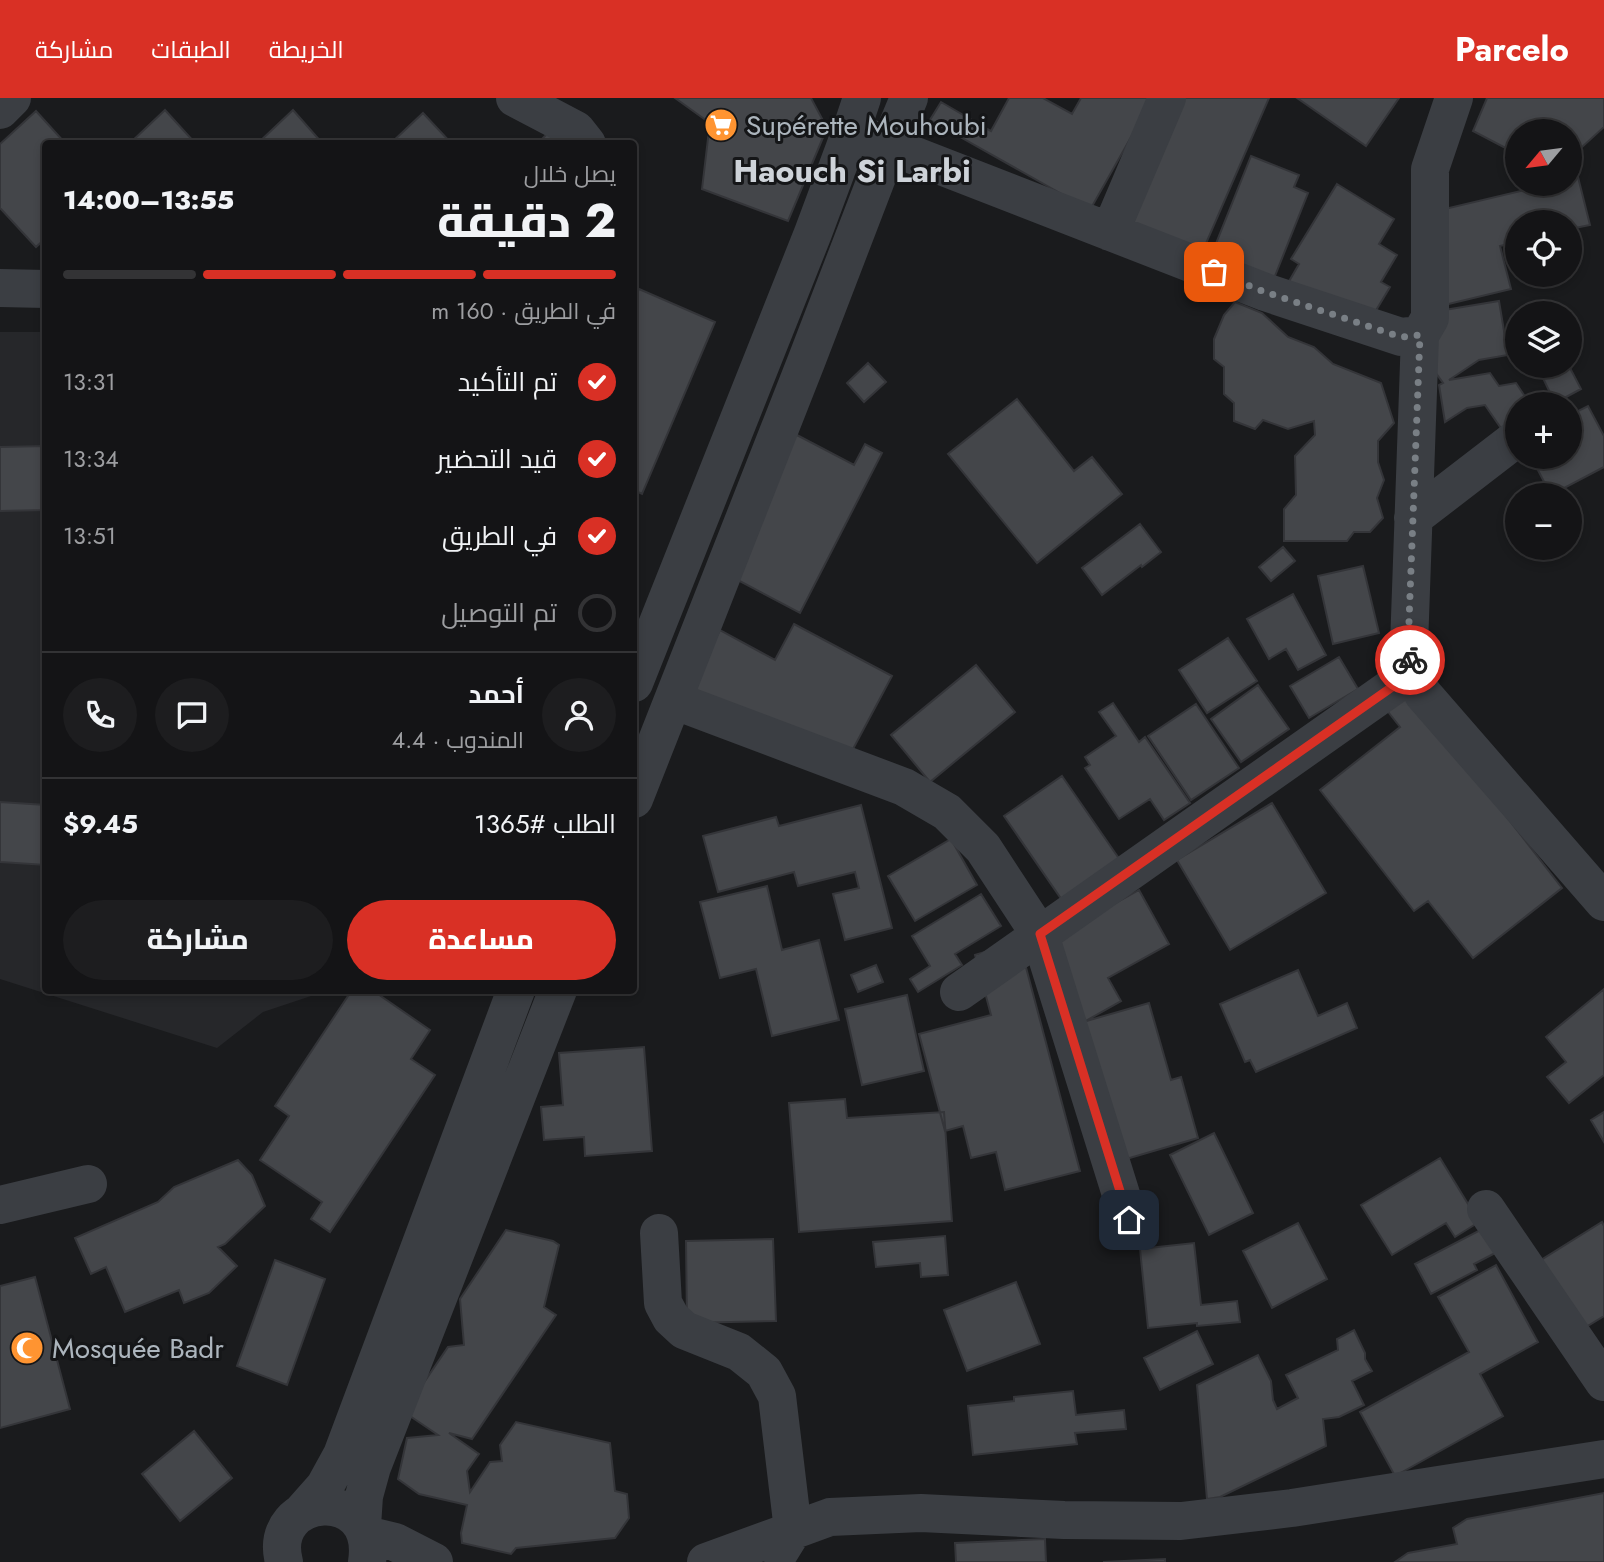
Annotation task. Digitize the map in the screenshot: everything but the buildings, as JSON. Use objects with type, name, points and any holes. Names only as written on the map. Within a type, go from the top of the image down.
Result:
[{"type":"street","points":[[0,110],[12,98]]},
{"type":"street","points":[[515,98],[576,131],[584,140]]},
{"type":"street","points":[[637,791],[909,98]]},
{"type":"street","points":[[1110,232],[1167,98]]},
{"type":"street","points":[[1454,98],[1430,169],[1430,318],[1420,335],[1409,646],[1412,673],[1423,694],[1604,902]]},
{"type":"street","points":[[857,107],[889,146],[1265,292],[1401,337],[1420,335]]},
{"type":"street","points":[[637,675],[813,233],[857,107]]},
{"type":"street","points":[[0,288],[42,289]]},
{"type":"street","points":[[1413,519],[1505,447]]},
{"type":"street","points":[[959,992],[1412,673]]},
{"type":"street","points":[[673,700],[904,787],[947,812],[983,848],[1040,934],[1129,1220]]},
{"type":"street","points":[[280,1559],[290,1523],[326,1486],[342,1455],[515,994]]},
{"type":"street","points":[[365,1541],[364,1496],[372,1467],[556,994]]},
{"type":"street","points":[[0,1205],[88,1184]]},
{"type":"street","points":[[1486,1209],[1604,1382]]},
{"type":"street","points":[[659,1233],[663,1303],[671,1318],[684,1330],[739,1352],[764,1371],[778,1396],[793,1530],[773,1562]]},
{"type":"street","points":[[706,1562],[830,1517],[920,1513],[1064,1520],[1181,1521],[1292,1508],[1604,1459]]},
{"type":"street","points":[[302,1512],[315,1507],[341,1509],[353,1516],[365,1541]]},
{"type":"street","points":[[365,1541],[395,1542],[434,1562]]},
{"type":"shaded area","points":[[0,332],[42,332],[42,992],[0,979]]},
{"type":"shaded area","points":[[47,994],[317,994],[263,1012],[217,1048]]},
{"type":"way so far","points":[[1214,272],[1265,292],[1401,337],[1420,335],[1409,621],[1410,660]]},
{"type":"place","name":"Supérette Mouhoubi","points":[[721,125]]},
{"type":"place","name":"Mosquée Badr","points":[[27,1348]]},
{"type":"district","name":"Haouch Si Larbi","points":[[852,171]]},
{"type":"route","points":[[1129,1220],[1040,934],[1412,673],[1410,660]]}]
